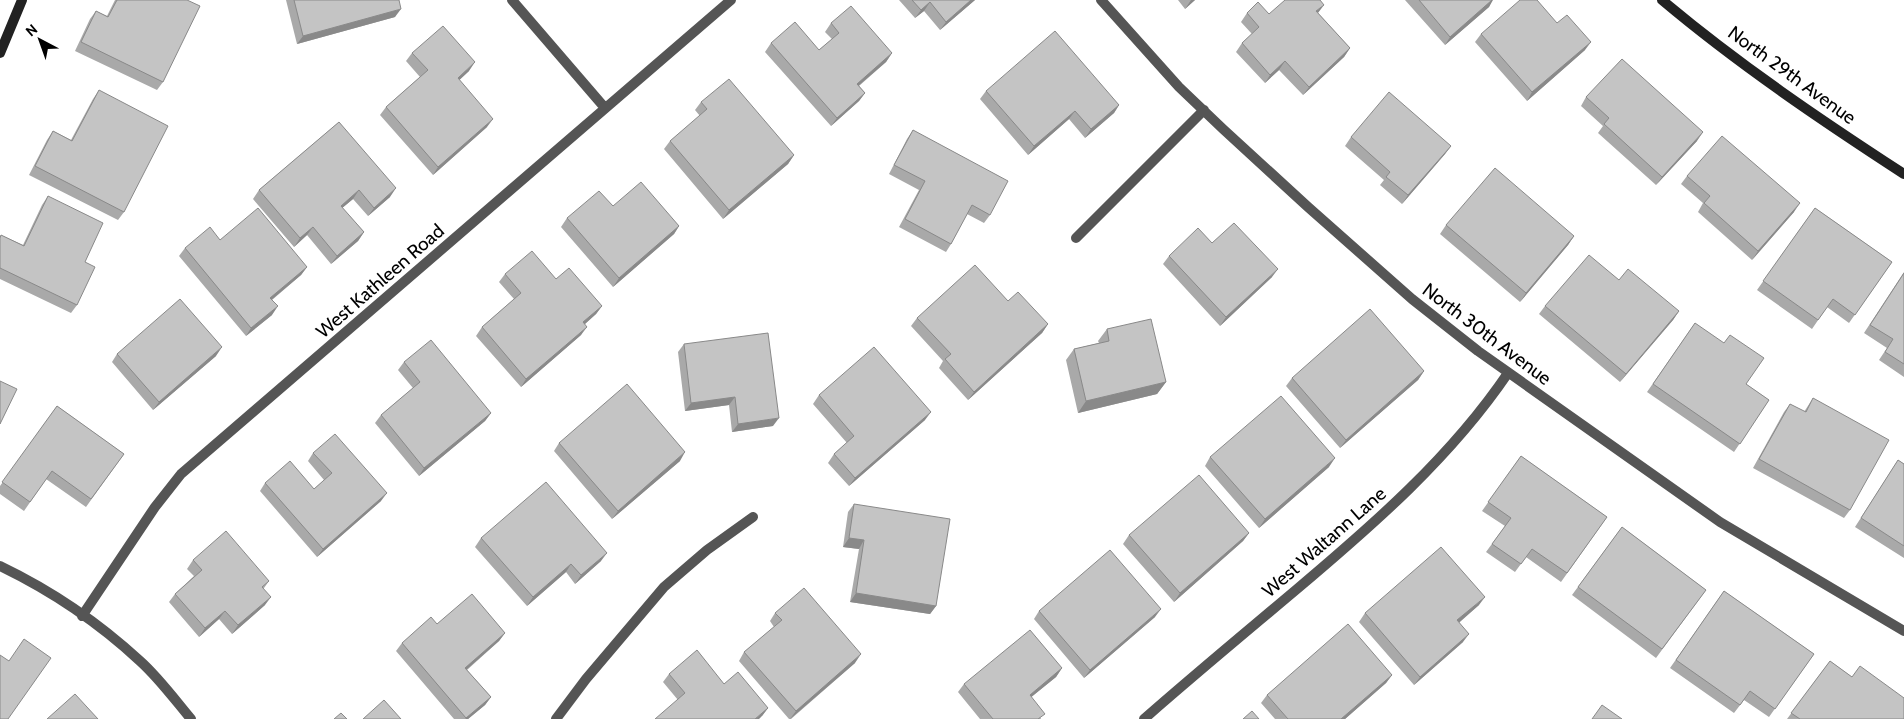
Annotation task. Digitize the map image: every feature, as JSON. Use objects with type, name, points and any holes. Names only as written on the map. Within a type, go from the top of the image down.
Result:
[{"type":"street","points":[[0,54],[22,0]]},
{"type":"street","points":[[512,0],[605,108]]},
{"type":"street","name":"West Kathleen Road","points":[[82,616],[155,507],[181,474],[732,0]]},
{"type":"street","name":"North 30th Avenue","points":[[1101,0],[1179,86],[1308,207],[1412,299],[1508,372],[1720,522],[1904,630]]},
{"type":"street","name":"North 29th Avenue","points":[[1662,0],[1691,24],[1823,121],[1904,174]]},
{"type":"street","points":[[1076,238],[1204,110]]},
{"type":"street","name":"West Waltann Lane","points":[[1144,719],[1380,519],[1430,468],[1492,396],[1508,372]]},
{"type":"street","points":[[556,719],[586,679],[664,587],[707,550],[752,517]]},
{"type":"street","points":[[0,566],[82,616],[141,662],[191,719]]},
{"type":"building","points":[[117,0],[187,0],[200,6],[163,82],[81,42],[96,11],[108,17]]},
{"type":"building","points":[[294,0],[399,0],[401,9],[303,36]]},
{"type":"building","points":[[912,0],[971,0],[946,22],[930,2],[921,10]]},
{"type":"building","points":[[1285,0],[1320,0],[1324,5],[1316,11],[1350,48],[1309,87],[1285,61],[1270,75],[1242,43],[1259,27],[1247,13],[1258,2],[1269,14]]},
{"type":"building","points":[[1419,0],[1492,0],[1450,37]]},
{"type":"building","points":[[1520,0],[1537,0],[1557,23],[1567,15],[1591,42],[1532,92],[1481,34]]},
{"type":"building","points":[[851,6],[892,53],[857,84],[865,93],[837,118],[771,43],[795,22],[819,50],[839,33],[831,23]]},
{"type":"building","points":[[443,26],[475,62],[458,78],[493,119],[438,167],[386,107],[428,70],[412,53]]},
{"type":"building","points":[[1055,31],[1119,105],[1091,129],[1075,111],[1034,146],[986,91]]},
{"type":"building","points":[[1622,59],[1703,132],[1662,177],[1604,124],[1609,118],[1586,97]]},
{"type":"building","points":[[729,79],[794,155],[729,210],[670,141],[707,109],[701,102]]},
{"type":"building","points":[[99,90],[168,126],[124,212],[35,166],[53,131],[72,141]]},
{"type":"building","points":[[1389,92],[1451,146],[1408,195],[1386,177],[1390,172],[1351,137]]},
{"type":"building","points":[[339,122],[396,188],[374,208],[359,190],[341,206],[364,232],[337,256],[313,227],[300,238],[259,190]]},
{"type":"building","points":[[913,130],[1008,181],[990,215],[972,205],[951,244],[905,219],[925,181],[894,165]]},
{"type":"building","points":[[1722,136],[1800,203],[1758,251],[1704,203],[1710,196],[1687,176]]},
{"type":"building","points":[[1495,168],[1574,236],[1526,293],[1446,225]]},
{"type":"building","points":[[641,182],[679,226],[619,278],[567,218],[599,191],[613,206]]},
{"type":"building","points":[[48,196],[103,223],[85,262],[95,267],[77,305],[0,268],[1,235],[24,246]]},
{"type":"building","points":[[258,208],[307,267],[270,298],[278,306],[251,328],[185,248],[210,227],[220,240]]},
{"type":"building","points":[[1815,208],[1892,262],[1855,315],[1833,299],[1818,320],[1763,281]]},
{"type":"building","points":[[1234,223],[1278,269],[1226,317],[1169,256],[1198,228],[1212,243]]},
{"type":"building","points":[[532,251],[556,279],[569,268],[602,306],[583,322],[587,327],[526,379],[482,327],[521,293],[505,274]]},
{"type":"building","points":[[1589,255],[1619,280],[1628,269],[1679,311],[1626,374],[1545,306]]},
{"type":"building","points":[[975,265],[1008,301],[1018,292],[1048,324],[974,392],[945,359],[951,354],[917,318]]},
{"type":"building","points":[[1904,273],[1904,364],[1885,352],[1893,339],[1870,325]]},
{"type":"building","points":[[180,299],[222,347],[159,402],[117,354]]},
{"type":"building","points":[[1370,309],[1424,371],[1346,440],[1292,378]]},
{"type":"building","points":[[1151,319],[1166,382],[1086,401],[1074,349],[1109,341],[1107,329]]},
{"type":"building","points":[[1695,323],[1724,343],[1730,335],[1764,358],[1746,384],[1769,400],[1740,444],[1653,384]]},
{"type":"building","points":[[768,333],[779,418],[738,424],[735,397],[691,403],[684,344]]},
{"type":"building","points":[[431,340],[491,413],[424,468],[381,415],[420,382],[404,362]]},
{"type":"building","points":[[874,347],[931,412],[855,478],[834,454],[854,436],[819,395]]},
{"type":"building","points":[[0,381],[17,389],[0,424]]},
{"type":"building","points":[[627,384],[685,452],[618,511],[559,443]]},
{"type":"building","points":[[1281,396],[1335,458],[1265,519],[1210,457]]},
{"type":"building","points":[[1813,398],[1889,440],[1850,510],[1759,459],[1790,404],[1806,412]]},
{"type":"building","points":[[57,406],[124,454],[91,499],[52,471],[30,502],[2,482]]},
{"type":"building","points":[[335,434],[387,493],[323,549],[265,483],[290,461],[314,489],[332,473],[313,453]]},
{"type":"building","points":[[1521,456],[1607,517],[1567,573],[1532,549],[1521,564],[1492,544],[1511,518],[1488,502]]},
{"type":"building","points":[[1898,460],[1904,464],[1904,546],[1861,518]]},
{"type":"building","points":[[1199,475],[1249,533],[1180,593],[1129,535]]},
{"type":"building","points":[[546,482],[607,553],[581,575],[571,564],[533,597],[481,538]]},
{"type":"building","points":[[854,504],[950,519],[936,606],[856,593],[864,540],[849,538]]},
{"type":"building","points":[[1622,527],[1706,590],[1662,649],[1578,587]]},
{"type":"building","points":[[226,531],[269,581],[262,587],[271,597],[238,625],[225,611],[205,628],[175,594],[202,570],[193,560]]},
{"type":"building","points":[[1441,547],[1485,597],[1457,620],[1469,634],[1420,677],[1365,613]]},
{"type":"building","points":[[1110,550],[1161,609],[1090,670],[1039,611]]},
{"type":"building","points":[[804,588],[861,654],[796,711],[744,652],[782,620],[775,613]]},
{"type":"building","points":[[1724,591],[1814,654],[1775,709],[1750,691],[1740,705],[1676,660]]},
{"type":"building","points":[[472,594],[505,633],[465,668],[491,697],[466,718],[402,643],[431,617],[437,624]]},
{"type":"building","points":[[1348,624],[1392,675],[1341,719],[1288,719],[1267,695]]},
{"type":"building","points":[[1030,630],[1062,668],[1030,695],[1045,714],[1038,719],[993,719],[964,684]]},
{"type":"building","points":[[24,639],[51,658],[8,719],[0,719],[0,655],[9,661]]},
{"type":"building","points":[[697,650],[724,684],[738,672],[768,708],[755,719],[655,719],[685,693],[669,674]]},
{"type":"building","points":[[1830,661],[1852,677],[1860,666],[1904,698],[1904,719],[1800,719],[1791,713]]},
{"type":"building","points":[[75,694],[98,719],[47,719]]},
{"type":"building","points":[[384,700],[401,719],[363,719]]},
{"type":"building","points":[[1602,705],[1622,719],[1592,719]]},
{"type":"building","points":[[1252,711],[1259,719],[1243,719]]},
{"type":"building","points":[[341,713],[347,719],[334,719]]}]
